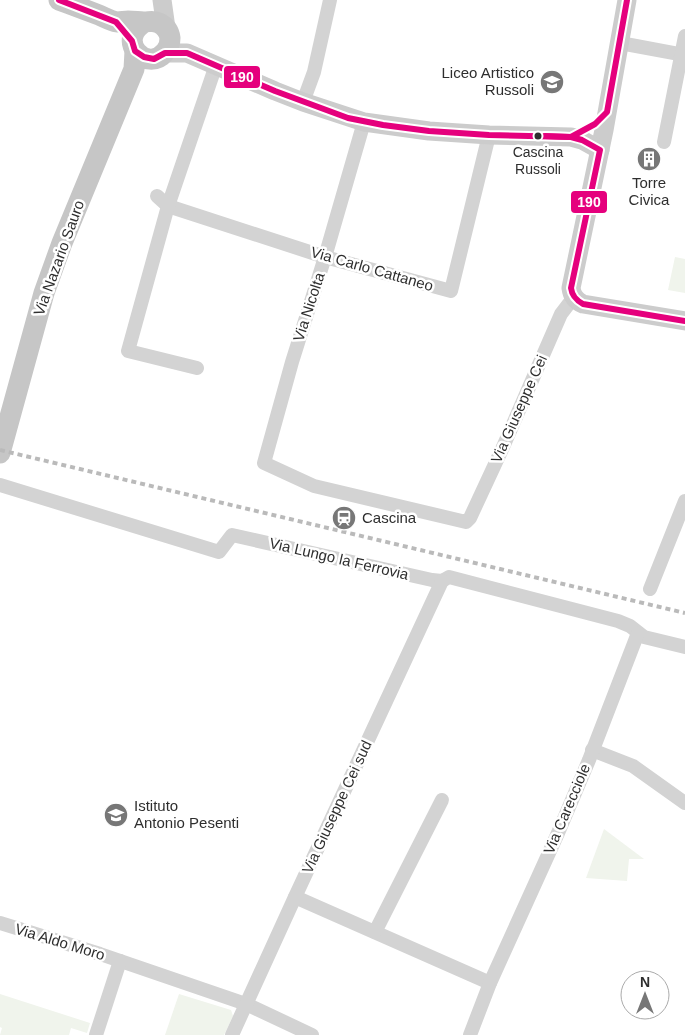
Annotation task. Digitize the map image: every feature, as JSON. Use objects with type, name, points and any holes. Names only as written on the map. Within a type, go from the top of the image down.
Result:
[{"type":"main road","points":[[59,0],[158,37],[187,53],[275,91],[342,116],[364,122],[429,131],[571,137],[582,140],[600,150]]},
{"type":"main road","points":[[116,22],[134,53],[144,58],[158,37],[161,0]]},
{"type":"main road","points":[[627,0],[572,293],[576,300],[584,304],[685,321]]},
{"type":"main road","name":"Via Nazario Sauro","points":[[0,453],[34,327],[52,271],[134,53],[133,34],[136,28],[158,37]]},
{"type":"main road","points":[[571,137],[595,124],[607,112]]},
{"type":"street","points":[[304,102],[314,72],[330,0]]},
{"type":"street","points":[[664,142],[683,55],[685,36]]},
{"type":"street","points":[[620,43],[683,55]]},
{"type":"street","points":[[197,368],[128,351],[168,206],[216,65]]},
{"type":"street","name":"Via Nicolta","points":[[364,122],[292,362],[264,463],[314,486],[466,522]]},
{"type":"street","name":"Via Carlo Cattaneo","points":[[157,196],[168,206],[325,257],[451,291],[489,135]]},
{"type":"street","name":"Via Giuseppe Cei","points":[[466,522],[470,518],[501,452],[561,314],[574,297]]},
{"type":"street","name":"Via Lungo la Ferrovia","points":[[0,485],[219,552],[232,535],[432,580],[442,581],[449,577],[618,621],[630,626],[644,637],[685,647]]},
{"type":"street","points":[[650,589],[685,501]]},
{"type":"street","name":"Via Giuseppe Cei sud","points":[[232,1035],[294,897],[442,581]]},
{"type":"street","name":"Via Carecciole","points":[[470,1035],[490,983],[558,833],[638,633]]},
{"type":"street","points":[[592,750],[633,766],[685,803]]},
{"type":"street","points":[[375,932],[442,800]]},
{"type":"street","points":[[294,897],[490,983]]},
{"type":"street","name":"Via Aldo Moro","points":[[0,923],[246,1004],[312,1035]]},
{"type":"street","points":[[96,1035],[120,961]]},
{"type":"shaded area","points":[[675,257],[685,259],[685,293],[668,290]]},
{"type":"shaded area","points":[[604,829],[644,859],[629,859],[627,881],[586,878]]},
{"type":"shaded area","points":[[0,994],[90,1023],[87,1033],[71,1028],[69,1035],[0,1035],[2,1028],[0,1027]]},
{"type":"shaded area","points":[[179,994],[231,1010],[233,1016],[224,1035],[165,1035]]},
{"type":"railway","points":[[0,450],[685,613]]},
{"type":"transit line","name":"190","points":[[59,0],[116,22],[132,41],[135,51],[144,57],[154,59],[165,53],[187,53],[275,91],[348,118],[429,131],[571,137],[582,140],[600,150],[571,288],[573,296],[583,304],[685,321]]},
{"type":"transit line","name":"190","points":[[545,136],[571,137],[595,124],[607,112],[627,0]]},
{"type":"place","name":"Liceo Artistico Russoli","points":[[552,82]]},
{"type":"place","name":"Cascina Russoli","points":[[538,136]]},
{"type":"place","name":"Torre Civica","points":[[649,159]]},
{"type":"place","name":"Cascina","points":[[344,518]]},
{"type":"place","name":"Istituto Antonio Pesenti","points":[[116,815]]}]
